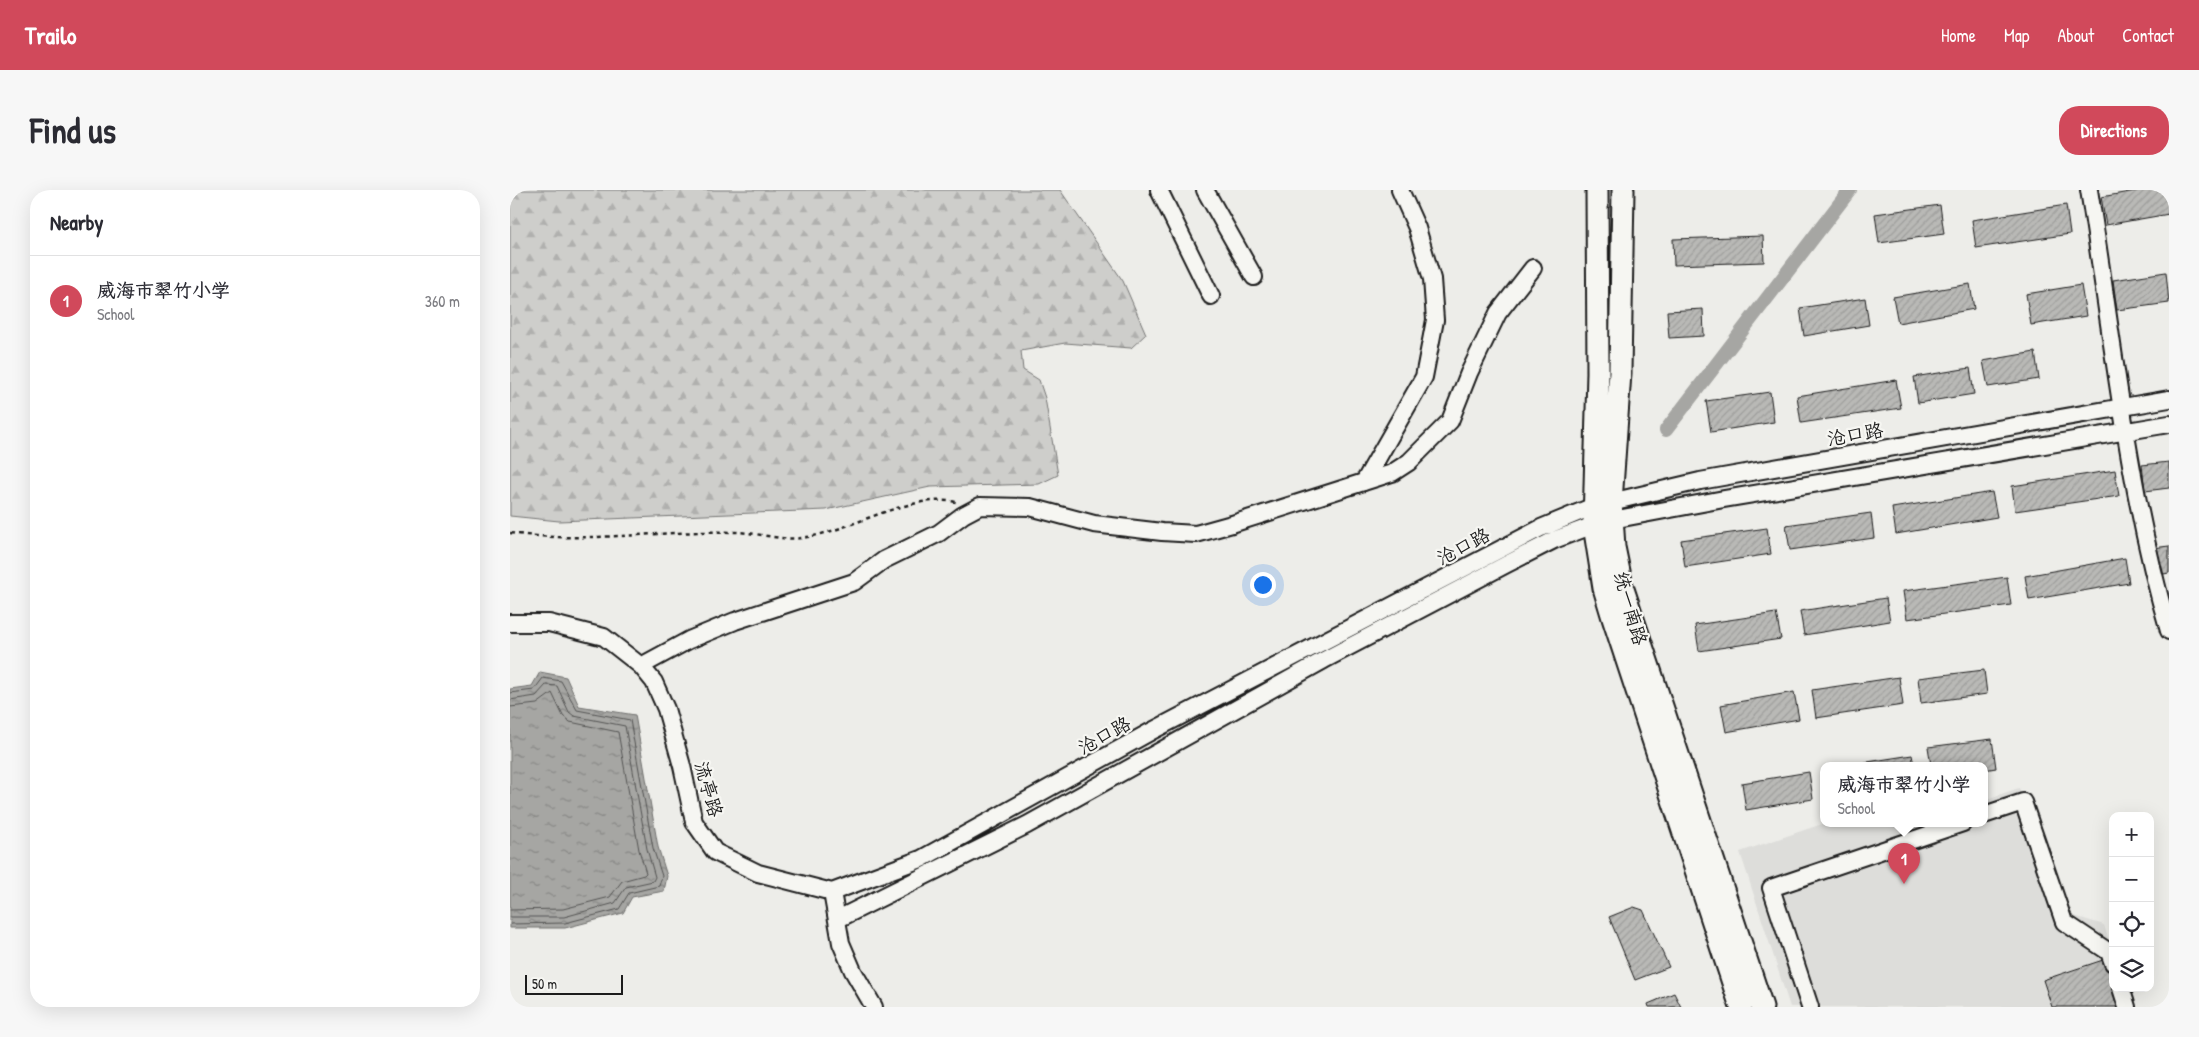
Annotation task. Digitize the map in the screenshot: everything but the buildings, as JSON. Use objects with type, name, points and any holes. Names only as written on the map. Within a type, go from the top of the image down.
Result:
[{"type":"main road","name":"统一南路","points":[[1597,190],[1598,372],[1604,588],[1741,1007]]},
{"type":"main road","name":"统一南路","points":[[1623,190],[1620,373],[1603,513],[1614,547],[1622,586],[1762,1007]]},
{"type":"street","points":[[1159,190],[1211,296]]},
{"type":"street","points":[[1205,190],[1254,277]]},
{"type":"street","points":[[1364,482],[1424,377],[1436,320],[1432,279],[1417,228],[1400,190]]},
{"type":"street","points":[[2089,190],[2126,432],[2155,583],[2169,631]]},
{"type":"street","points":[[641,666],[689,640],[735,621],[854,582],[884,560],[939,533],[963,515],[980,506],[1030,507],[1094,524],[1196,534],[1392,473],[1409,462],[1450,421],[1469,373],[1498,313],[1533,268]]},
{"type":"street","name":"沧口路","points":[[832,892],[921,858],[1150,732],[1541,528],[1603,513],[1700,481],[2169,399]]},
{"type":"street","name":"沧口路","points":[[838,919],[1027,824],[1315,665],[1603,513],[1724,499],[2169,424]]},
{"type":"street","name":"流亭路","points":[[510,623],[549,623],[604,637],[641,666],[654,682],[666,709],[682,766],[694,822],[716,852],[758,873],[832,892]]},
{"type":"street","points":[[1988,814],[2023,802],[2064,922],[2109,952]]},
{"type":"street","points":[[1810,1007],[1771,888],[1950,827]]},
{"type":"street","points":[[832,892],[841,943],[852,971],[874,1007]]},
{"type":"street","points":[[2122,992],[2127,1007]]},
{"type":"path","points":[[510,533],[574,536],[735,532],[800,538],[824,533],[918,503],[952,501],[980,506]]},
{"type":"shaded area","points":[[2019,788],[2071,915],[2104,925],[2109,941],[2109,992],[2117,992],[2131,1007],[1790,1007],[1740,852],[1820,825],[1820,827],[1988,827],[1988,799]]},
{"type":"green space","points":[[510,190],[1060,190],[1123,281],[1146,334],[1131,348],[1065,343],[1021,351],[1023,370],[1039,380],[1045,398],[1058,475],[1039,484],[930,487],[826,510],[559,521],[510,516]]},
{"type":"water","points":[[540,672],[566,677],[579,706],[635,715],[658,847],[667,876],[664,891],[632,897],[623,913],[565,928],[510,928],[510,689],[532,686]]},
{"type":"waterway","points":[[1666,430],[1850,190]]},
{"type":"place","name":"威海市翠竹小学","points":[[1904,884]]}]
